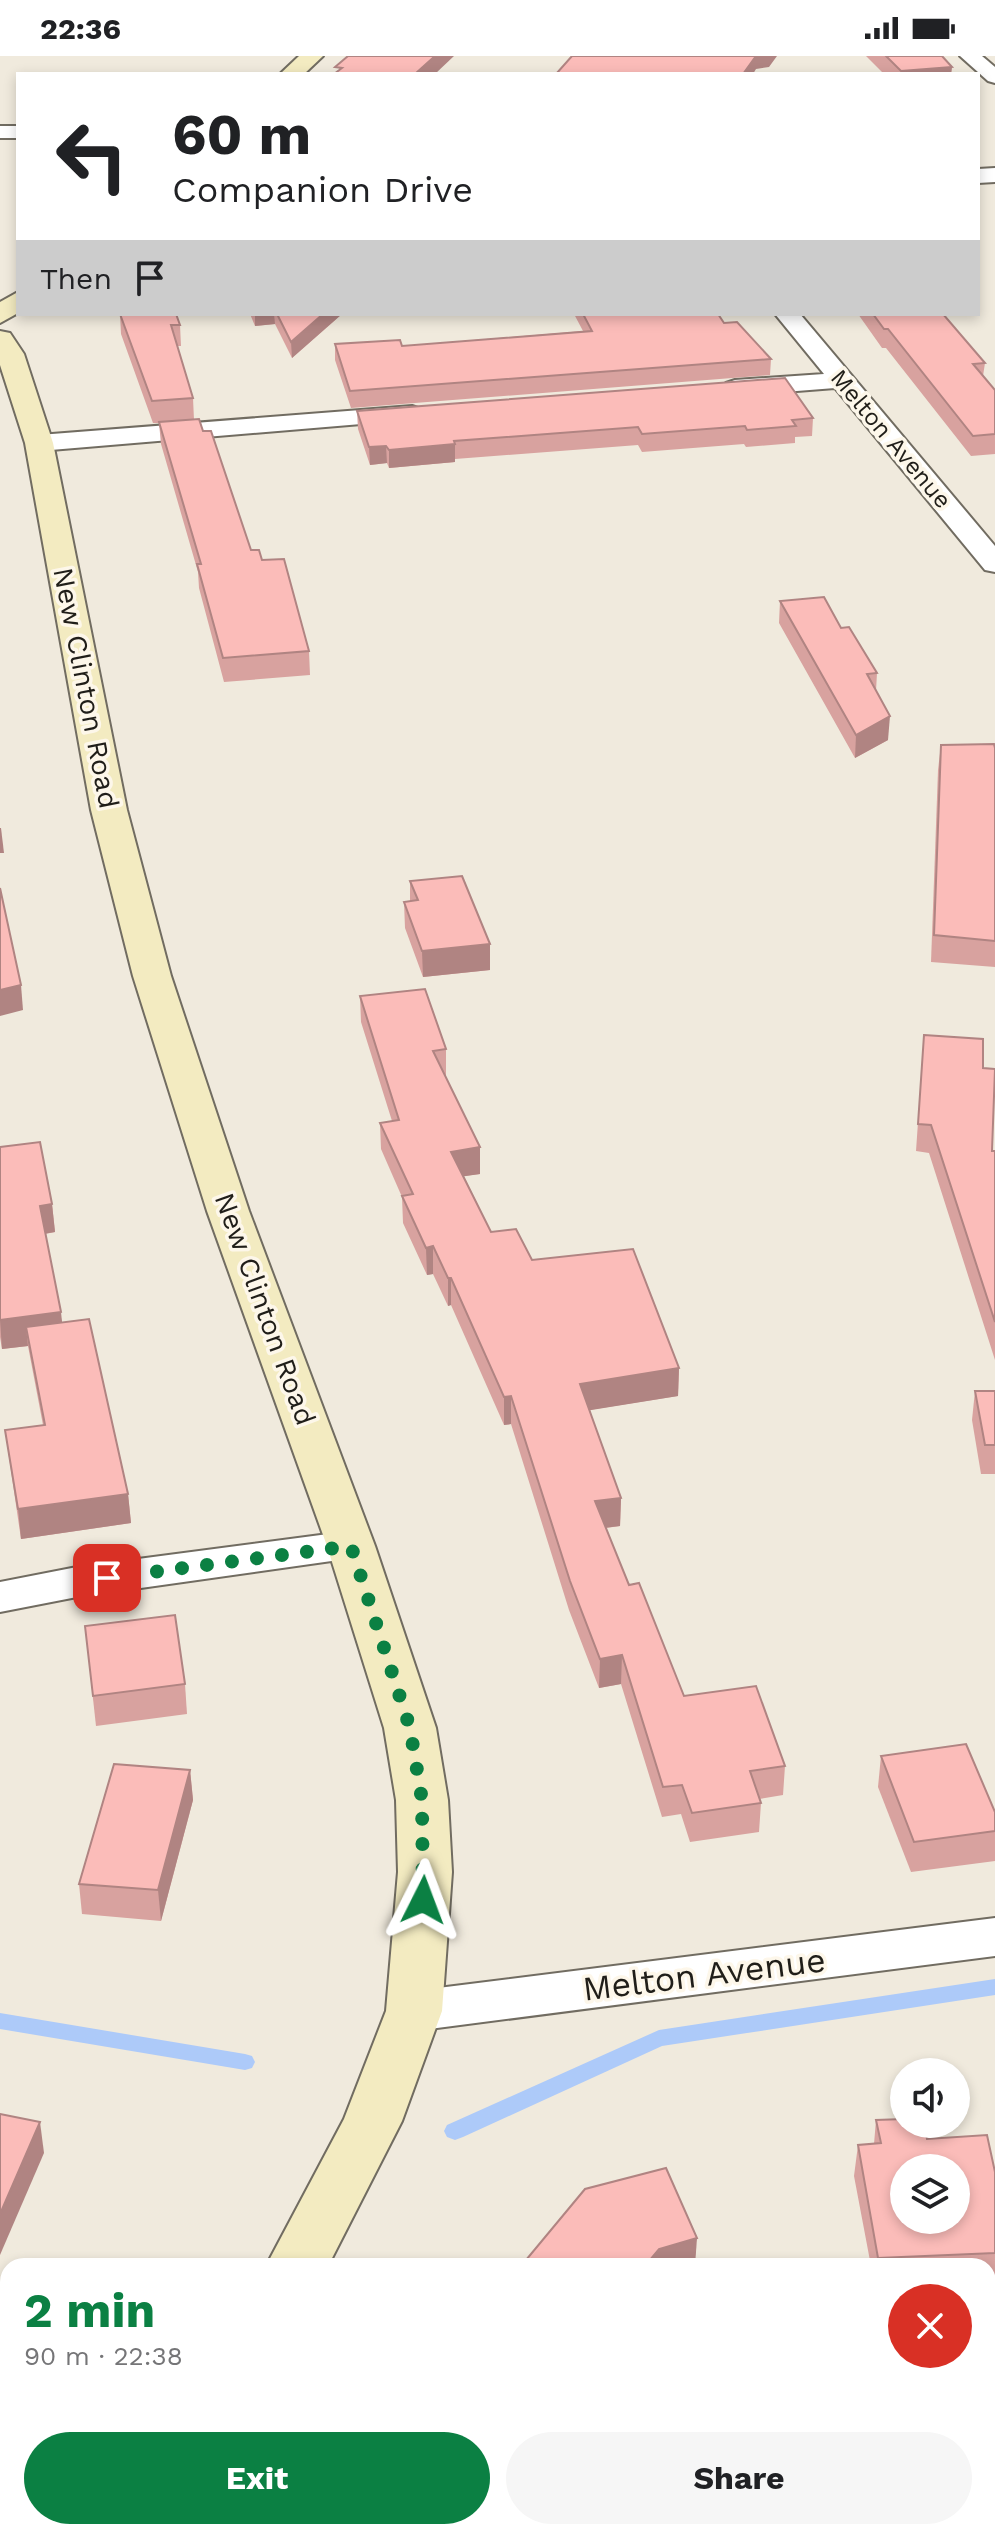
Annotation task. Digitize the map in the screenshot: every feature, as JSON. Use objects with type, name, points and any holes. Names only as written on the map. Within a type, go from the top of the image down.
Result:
[{"type":"street","points":[[293,72],[312,56]]},
{"type":"street","points":[[970,56],[995,77]]},
{"type":"street","points":[[0,315],[16,302]]},
{"type":"street","name":"Melton Avenue","points":[[789,316],[995,564]]},
{"type":"street","name":"New Clinton Road","points":[[0,339],[10,354],[39,443],[109,810],[152,976],[228,1211],[351,1546],[410,1728],[422,1800],[425,1872],[414,2011],[373,2121],[301,2258]]},
{"type":"street","points":[[717,390],[843,380]]},
{"type":"street","points":[[39,443],[433,412]]},
{"type":"street","points":[[0,1597],[77,1582],[351,1546]]},
{"type":"street","name":"Melton Avenue","points":[[414,2011],[995,1937]]},
{"type":"building","points":[[348,56],[435,56],[417,72],[337,72],[342,68],[335,67]]},
{"type":"building","points":[[572,56],[756,56],[744,72],[558,72]]},
{"type":"building","points":[[886,56],[942,56],[952,67],[901,71]]},
{"type":"building","points":[[121,316],[177,316],[180,325],[171,325],[193,398],[152,401]]},
{"type":"building","points":[[278,316],[321,316],[291,342]]},
{"type":"building","points":[[584,316],[719,316],[724,323],[737,322],[771,359],[350,391],[335,344],[400,340],[402,346],[592,331]]},
{"type":"building","points":[[874,316],[945,316],[985,363],[973,364],[995,390],[995,434],[973,436],[888,329],[884,329]]},
{"type":"building","points":[[785,378],[813,418],[792,420],[796,426],[747,430],[745,426],[642,434],[638,427],[454,441],[455,444],[389,450],[386,446],[369,447],[357,411]]},
{"type":"building","points":[[199,419],[203,431],[211,431],[251,550],[259,550],[262,560],[284,559],[309,651],[223,658],[197,564],[201,564],[159,422]]},
{"type":"building","points":[[824,597],[841,628],[849,627],[877,673],[867,674],[890,716],[856,735],[780,601]]},
{"type":"building","points":[[994,744],[995,941],[934,935],[941,745]]},
{"type":"building","points":[[462,876],[490,944],[422,951],[404,902],[418,900],[410,881]]},
{"type":"building","points":[[0,888],[21,985],[0,990]]},
{"type":"building","points":[[425,989],[446,1049],[433,1051],[480,1147],[451,1152],[491,1232],[516,1229],[532,1260],[633,1249],[679,1368],[580,1384],[621,1498],[595,1501],[629,1585],[639,1583],[684,1696],[756,1686],[785,1766],[750,1771],[761,1803],[692,1813],[682,1785],[663,1787],[622,1655],[600,1659],[570,1581],[511,1396],[504,1397],[451,1278],[448,1278],[433,1246],[426,1248],[402,1196],[413,1194],[380,1123],[399,1120],[360,996]]},
{"type":"building","points":[[924,1035],[983,1039],[983,1068],[995,1069],[992,1151],[995,1151],[995,1322],[931,1125],[918,1124]]},
{"type":"building","points":[[40,1142],[52,1204],[40,1206],[61,1312],[0,1320],[0,1147]]},
{"type":"building","points":[[89,1319],[128,1494],[18,1509],[5,1430],[45,1425],[26,1327]]},
{"type":"building","points":[[975,1391],[995,1391],[995,1445],[985,1445]]},
{"type":"building","points":[[175,1615],[185,1684],[93,1696],[85,1626]]},
{"type":"building","points":[[966,1744],[995,1812],[995,1831],[914,1842],[881,1756]]},
{"type":"building","points":[[114,1764],[190,1770],[158,1890],[79,1884]]},
{"type":"building","points":[[0,2114],[40,2122],[0,2214]]},
{"type":"building","points":[[876,2120],[890,2120],[890,2138],[970,2138],[987,2135],[995,2172],[995,2253],[878,2258],[858,2145],[881,2143]]},
{"type":"building","points":[[666,2168],[697,2238],[659,2249],[652,2258],[528,2258],[585,2189]]},
{"type":"waterway","points":[[455,2131],[659,2038],[995,1987]]},
{"type":"waterway","points":[[0,2021],[245,2062]]},
{"type":"route","points":[[107,1578],[351,1546],[410,1728],[422,1800],[423,1900]]}]
